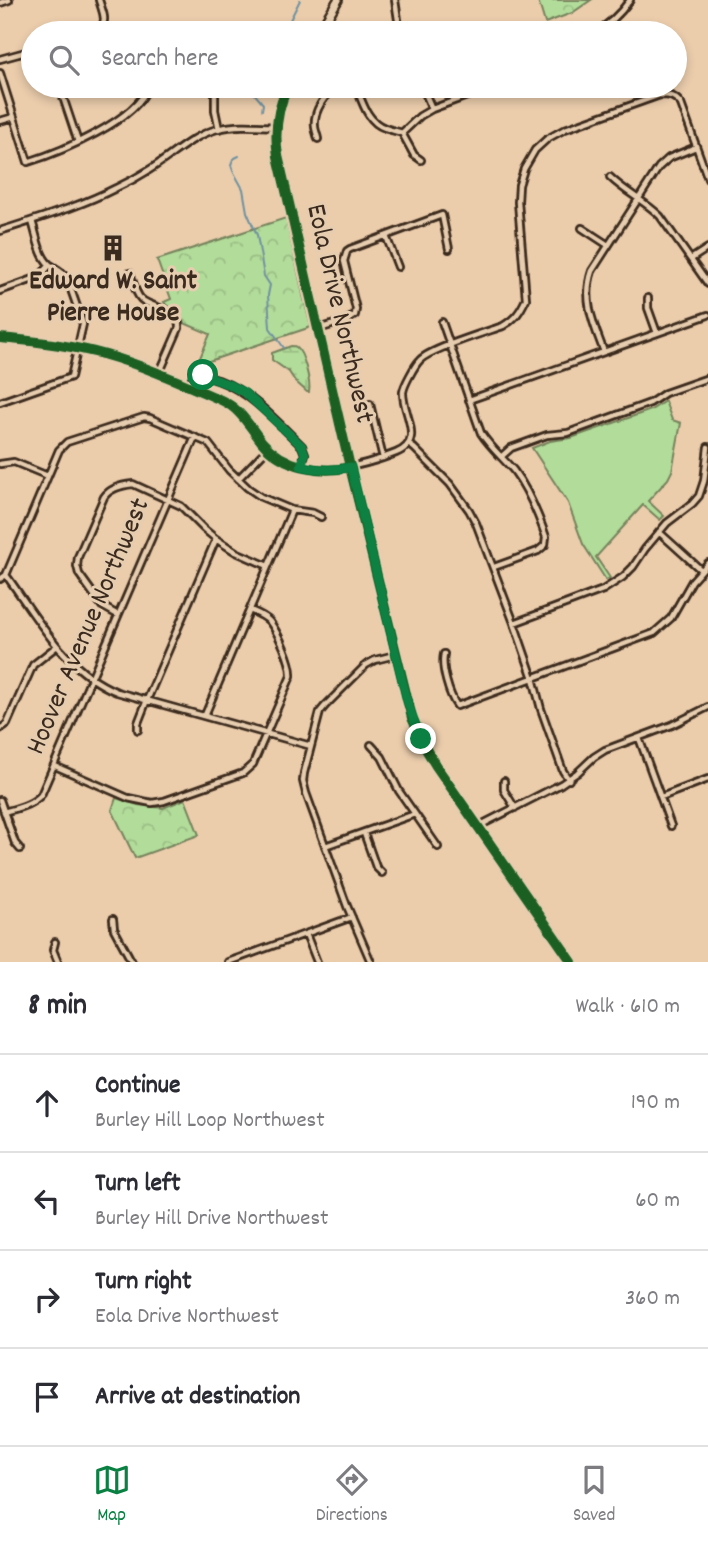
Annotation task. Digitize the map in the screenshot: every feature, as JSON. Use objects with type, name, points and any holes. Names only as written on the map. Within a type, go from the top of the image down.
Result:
[{"type":"main road","points":[[325,21],[338,0]]},
{"type":"main road","name":"Eola Drive Northwest","points":[[283,98],[276,127],[278,156],[410,709],[421,739],[436,766],[572,962]]},
{"type":"street","points":[[0,3],[9,0]]},
{"type":"street","points":[[99,0],[104,21]]},
{"type":"street","points":[[395,0],[398,21]]},
{"type":"street","points":[[611,21],[630,0]]},
{"type":"street","points":[[0,59],[21,53]]},
{"type":"street","points":[[0,73],[28,162],[78,142],[131,110],[142,98]]},
{"type":"street","points":[[63,98],[78,142]]},
{"type":"street","points":[[215,98],[219,129]]},
{"type":"street","points":[[318,139],[315,128],[319,109],[325,98]]},
{"type":"street","points":[[361,98],[374,123],[402,132]]},
{"type":"street","points":[[427,98],[432,108]]},
{"type":"street","points":[[402,132],[432,108],[460,98]]},
{"type":"street","points":[[0,338],[50,343],[110,356],[225,402],[246,418],[268,448],[301,466],[338,470],[383,458],[408,444],[411,435],[403,395],[420,359],[503,326],[512,321],[523,306],[526,284],[518,202],[519,185],[528,160],[535,150],[547,139],[565,130],[652,98]]},
{"type":"street","points":[[676,98],[681,104],[708,179]]},
{"type":"street","points":[[0,121],[14,117]]},
{"type":"street","points":[[0,231],[81,204],[115,188],[149,170],[199,136],[219,129],[250,125],[276,127]]},
{"type":"street","points":[[402,132],[414,155],[421,160]]},
{"type":"street","points":[[604,352],[589,310],[587,290],[592,271],[659,167],[669,158],[696,147]]},
{"type":"street","points":[[610,177],[660,216],[708,284]]},
{"type":"street","points":[[319,329],[355,315],[356,309],[344,261],[347,251],[442,215],[449,249]]},
{"type":"street","points":[[0,402],[71,377],[79,348],[83,324],[68,278],[45,259],[32,221]]},
{"type":"street","points":[[582,228],[608,245]]},
{"type":"street","points":[[387,236],[398,267]]},
{"type":"street","points":[[691,259],[708,247]]},
{"type":"street","points":[[0,291],[40,277],[50,265]]},
{"type":"street","points":[[130,273],[140,298],[175,315],[179,321],[179,328],[159,374]]},
{"type":"street","points":[[648,298],[648,308],[657,333]]},
{"type":"street","points":[[470,400],[708,315]]},
{"type":"street","points":[[442,322],[481,433],[515,473],[531,501],[546,537],[545,545],[538,551],[494,567]]},
{"type":"street","points":[[187,386],[192,378],[201,375],[245,393],[302,446],[305,454],[301,466]]},
{"type":"street","points":[[501,457],[511,448],[547,435],[568,433],[708,378]]},
{"type":"street","points":[[370,404],[383,458]]},
{"type":"street","points":[[0,579],[6,575],[59,450],[67,442],[138,418],[150,418],[208,443],[229,470],[261,497],[292,510],[321,517]]},
{"type":"street","name":"Hoover Avenue Northwest","points":[[4,812],[36,800],[41,795],[195,437]]},
{"type":"street","points":[[408,444],[439,472],[476,523],[514,623],[563,771],[569,780]]},
{"type":"street","points":[[514,623],[603,590],[623,577],[667,523],[699,496],[704,481],[708,447]]},
{"type":"street","points":[[238,479],[268,448]]},
{"type":"street","points":[[0,464],[14,462],[48,475]]},
{"type":"street","points":[[118,615],[102,606],[79,574],[77,566],[78,557],[104,496],[110,490],[127,484],[133,484],[181,506],[216,539],[236,552],[268,566]]},
{"type":"street","points":[[205,716],[292,510]]},
{"type":"street","points":[[659,532],[701,570]]},
{"type":"street","points":[[138,730],[147,700],[216,539]]},
{"type":"street","points":[[444,654],[442,664],[457,706],[654,633],[671,618],[685,592],[708,563]]},
{"type":"street","points":[[6,575],[57,646],[91,680],[117,692],[311,746]]},
{"type":"street","points":[[55,766],[141,802],[152,803],[243,773],[253,764],[291,669],[290,661],[270,622],[250,610]]},
{"type":"street","points":[[0,729],[7,724],[33,665],[57,646]]},
{"type":"street","points":[[371,962],[325,846],[303,781],[320,712],[324,706],[366,665],[396,654]]},
{"type":"street","points":[[478,827],[569,780],[605,750],[672,725],[708,707]]},
{"type":"street","points":[[639,738],[671,826]]},
{"type":"street","points":[[371,745],[382,757],[399,790],[438,847]]},
{"type":"street","points":[[661,797],[708,779]]},
{"type":"street","points":[[503,781],[515,808]]},
{"type":"street","points":[[0,800],[15,844],[20,849]]},
{"type":"street","points":[[325,846],[415,814]]},
{"type":"street","points":[[364,833],[376,867],[382,873]]},
{"type":"street","points":[[228,962],[352,917]]},
{"type":"street","points":[[113,919],[114,929],[132,962]]},
{"type":"street","points":[[306,933],[317,962]]},
{"type":"street","points":[[55,942],[53,950],[58,962]]},
{"type":"green space","points":[[538,0],[591,0],[572,13],[544,21]]},
{"type":"green space","points":[[286,218],[311,327],[197,365],[210,334],[184,323],[178,312],[164,302],[171,299],[157,260]]},
{"type":"green space","points":[[291,346],[296,347],[302,355],[309,392],[272,360],[272,353]]},
{"type":"green space","points":[[665,401],[672,420],[681,423],[672,471],[648,501],[664,516],[660,520],[643,505],[596,557],[610,578],[606,580],[583,544],[568,503],[532,448],[550,441],[571,438],[651,410]]},
{"type":"green space","points":[[116,798],[138,805],[163,808],[185,799],[199,835],[135,858],[112,810]]},
{"type":"waterway","points":[[290,21],[300,0]]},
{"type":"waterway","points":[[258,98],[263,104],[262,110]]},
{"type":"waterway","points":[[239,156],[233,159],[231,165],[243,189],[247,212],[257,235],[264,276],[270,285],[270,328],[284,348]]},
{"type":"cycle path","points":[[283,98],[277,120],[278,156],[412,718],[436,766],[572,962]]},
{"type":"cycle path","points":[[0,338],[80,349],[135,364],[228,404],[271,451],[291,463],[327,470],[350,467]]},
{"type":"place","name":"Edward W. Saint Pierre House","points":[[113,248]]},
{"type":"route","points":[[203,375],[238,389],[258,403],[302,446],[305,454],[301,466],[321,470],[351,467],[407,701],[421,739]]}]
